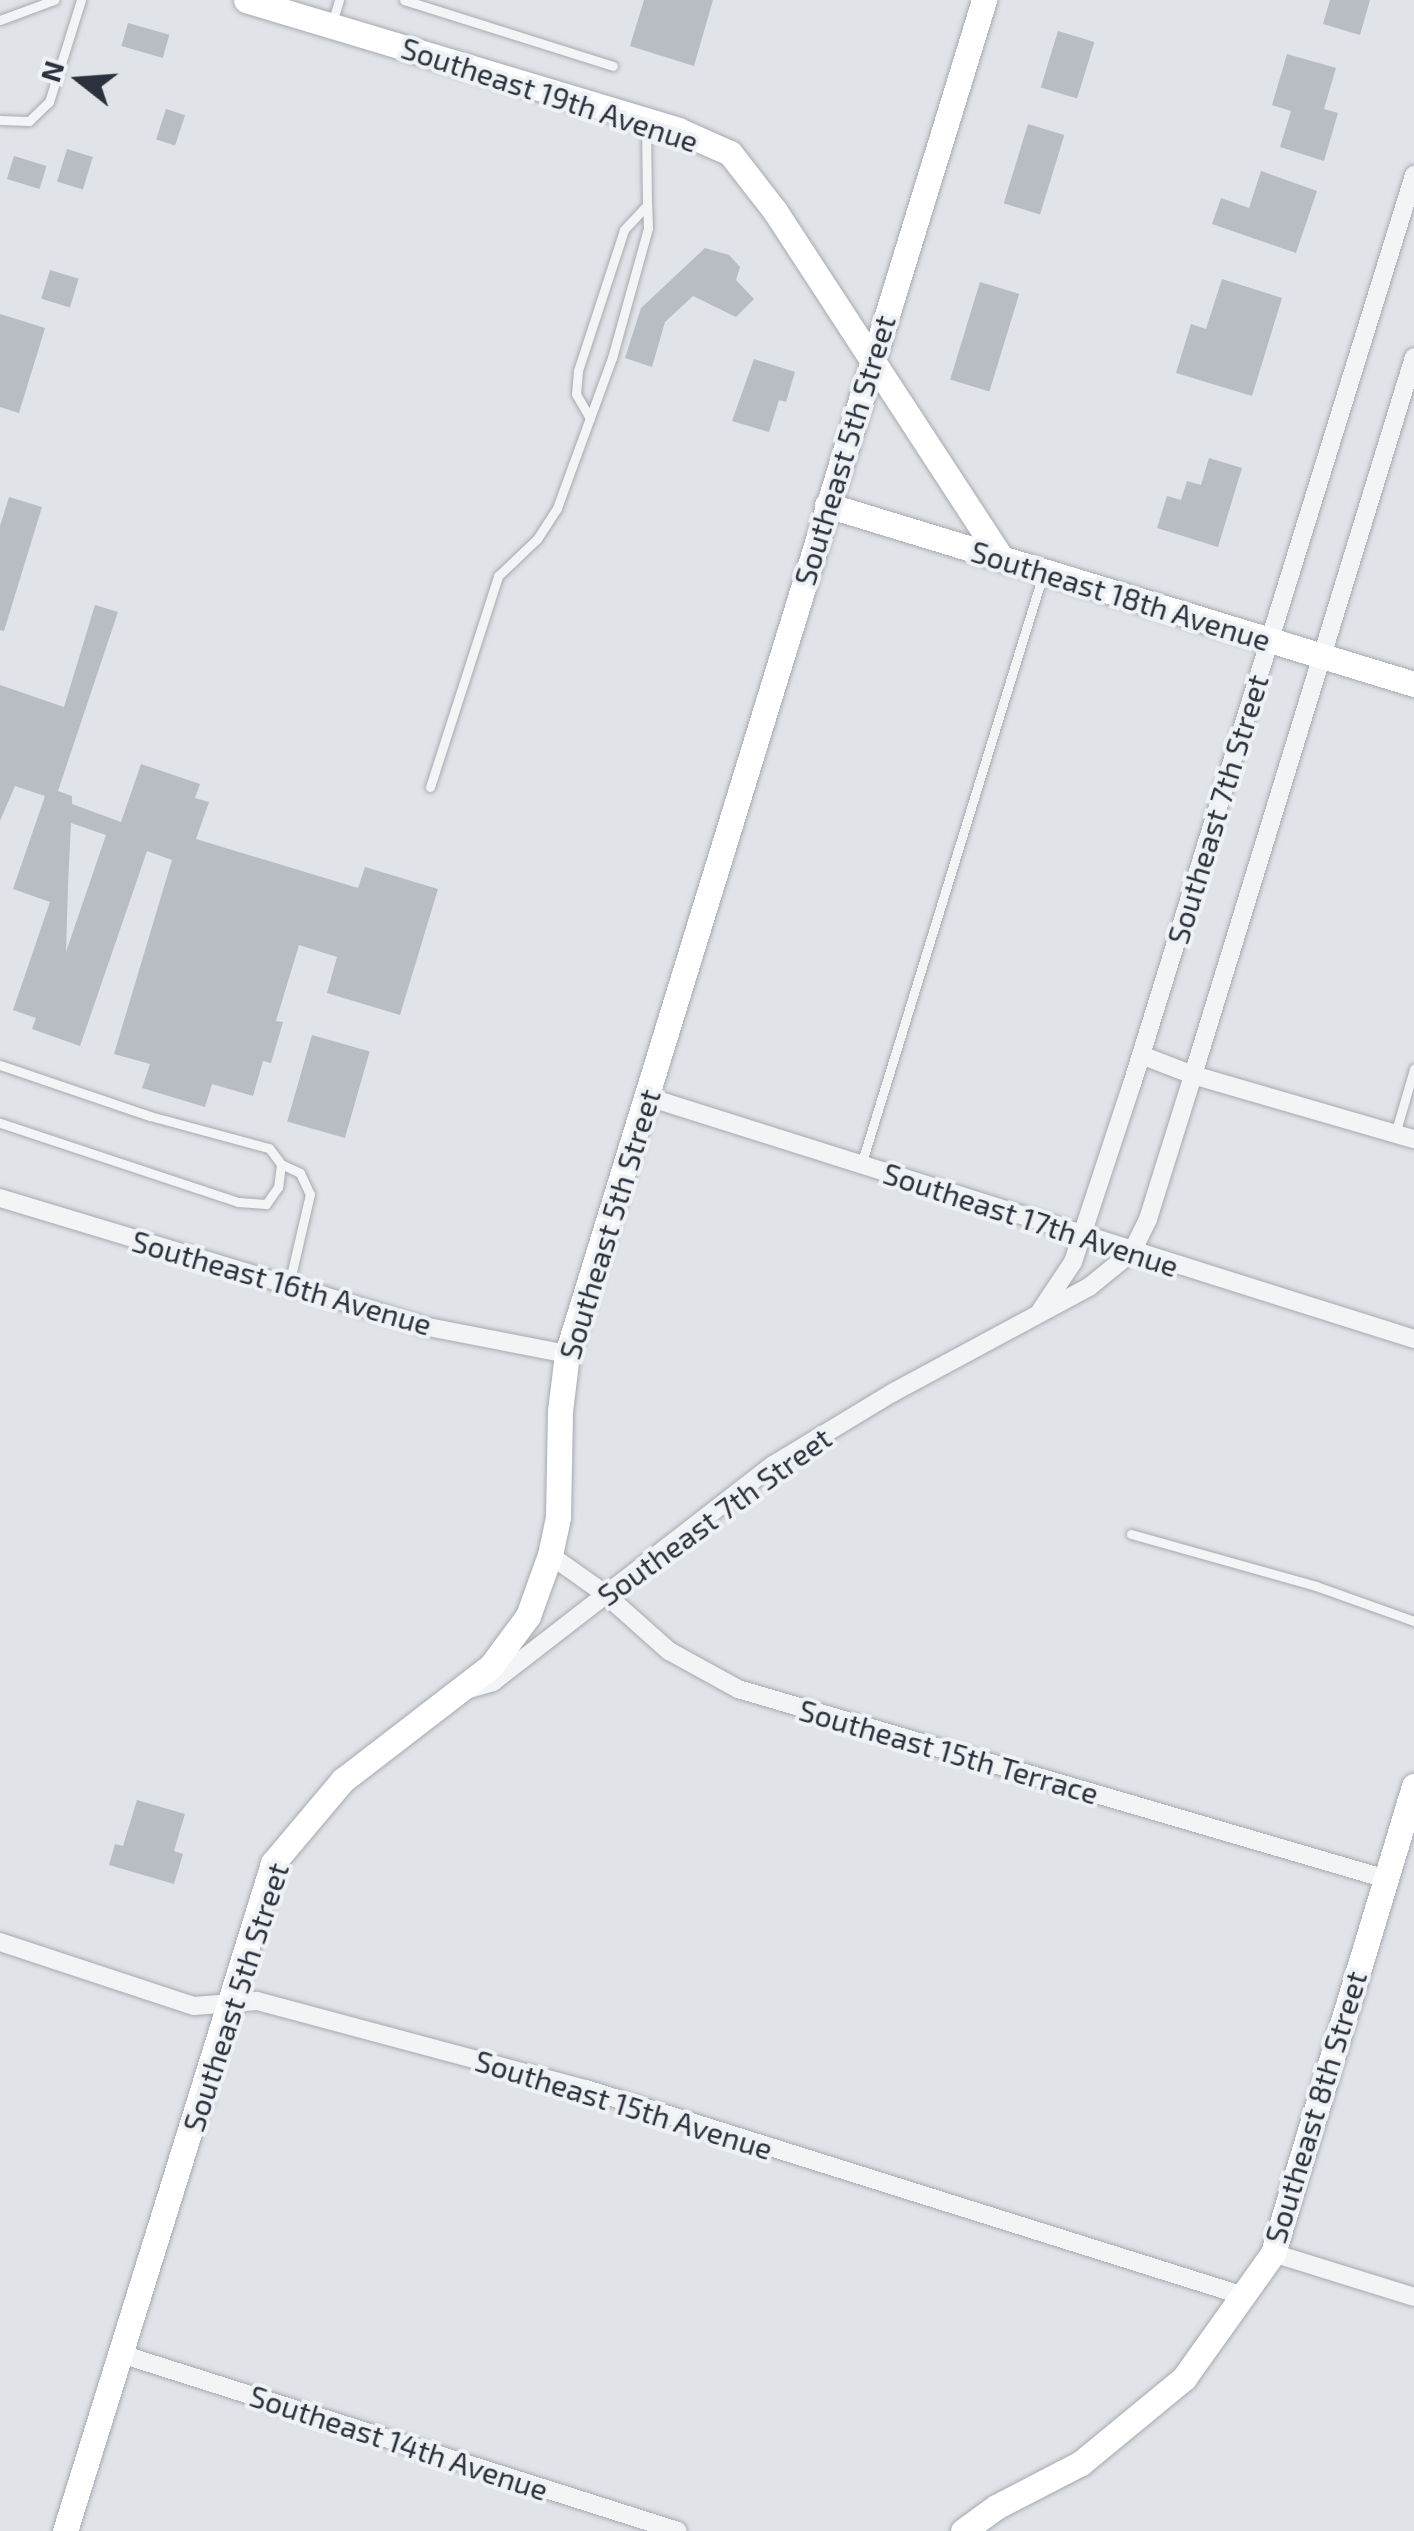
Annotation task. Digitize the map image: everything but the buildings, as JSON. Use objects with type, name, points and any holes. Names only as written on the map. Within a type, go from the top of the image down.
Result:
[{"type":"street","name":"Southeast 19th Avenue","points":[[246,0],[646,120],[730,152],[775,211],[1002,559]]},
{"type":"street","name":"Southeast 5th Street","points":[[65,2531],[234,2000],[273,1863],[343,1780],[491,1666],[528,1616],[550,1555],[562,1473],[560,1411],[566,1354],[984,0]]},
{"type":"street","name":"Southeast 7th Street","points":[[1035,1319],[1064,1278],[1082,1236],[1414,175]]},
{"type":"street","name":"Southeast 7th Street","points":[[454,1694],[493,1682],[773,1465],[892,1393],[1035,1319],[1090,1286],[1132,1252],[1148,1220],[1414,357]]},
{"type":"street","name":"Southeast 18th Avenue","points":[[827,505],[1414,684]]},
{"type":"street","points":[[1141,1055],[1193,1075],[1414,1140]]},
{"type":"street","name":"Southeast 17th Avenue","points":[[648,1097],[1414,1339]]},
{"type":"street","name":"Southeast 16th Avenue","points":[[0,1198],[423,1326],[566,1354]]},
{"type":"street","name":"Southeast 15th Terrace","points":[[550,1555],[605,1594],[670,1651],[738,1689],[1383,1878]]},
{"type":"street","name":"Southeast 8th Street","points":[[963,2531],[996,2507],[1081,2462],[1184,2378],[1273,2252],[1383,1878],[1414,1786]]},
{"type":"street","name":"Southeast 15th Avenue","points":[[0,1942],[194,2006],[258,2001],[586,2090],[1244,2296]]},
{"type":"street","points":[[1273,2252],[1414,2296]]},
{"type":"street","name":"Southeast 14th Avenue","points":[[120,2354],[678,2531]]},
{"type":"lane","points":[[0,20],[54,0]]},
{"type":"lane","points":[[0,120],[29,121],[49,102],[81,0]]},
{"type":"lane","points":[[331,26],[339,0]]},
{"type":"lane","points":[[404,0],[613,66]]},
{"type":"lane","points":[[430,787],[498,576],[537,539],[557,508],[590,418],[648,228],[646,120]]},
{"type":"lane","points":[[590,418],[576,394],[578,370],[624,230],[647,204]]},
{"type":"lane","points":[[861,1166],[1044,572]]},
{"type":"lane","points":[[0,1065],[150,1116],[268,1148],[281,1164],[300,1173],[310,1194],[288,1286]]},
{"type":"lane","points":[[1395,1134],[1414,1069]]},
{"type":"lane","points":[[0,1123],[238,1202],[266,1204],[278,1187],[281,1164]]},
{"type":"lane","points":[[1130,1534],[1316,1586],[1414,1621]]}]
